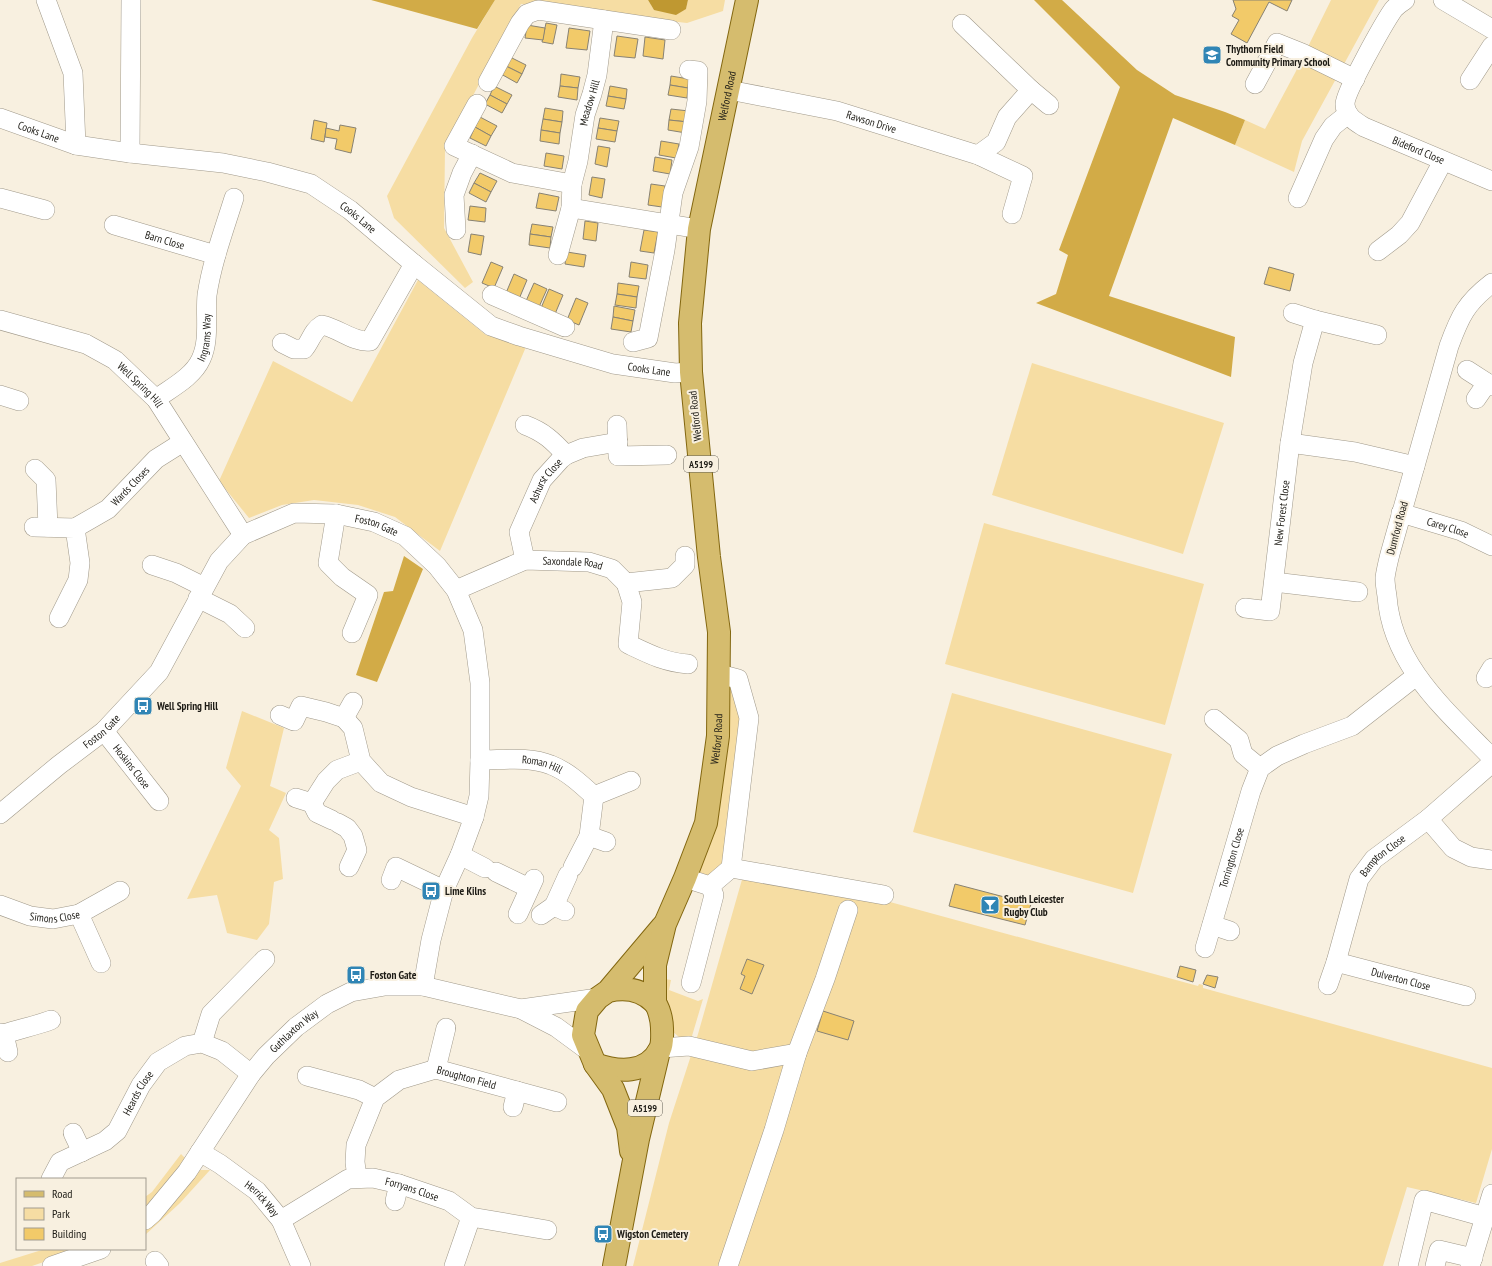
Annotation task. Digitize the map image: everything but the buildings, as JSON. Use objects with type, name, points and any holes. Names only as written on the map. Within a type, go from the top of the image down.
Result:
[{"type":"main road","name":"Welford Road","points":[[658,1012],[655,964],[665,924],[685,878],[706,823],[718,736],[719,632],[709,556],[691,372],[690,323],[699,229],[747,0]]},
{"type":"main road","name":"Welford Road","points":[[603,995],[665,924]]},
{"type":"main road","points":[[621,988],[637,991],[658,1012],[663,1037],[660,1050],[652,1060],[635,1069],[624,1070],[607,1068],[592,1058],[583,1035],[587,1011],[603,995],[621,988]]},
{"type":"main road","name":"A5199","points":[[614,1266],[633,1166],[660,1050]]},
{"type":"main road","name":"A5199","points":[[592,1058],[613,1088],[628,1127],[633,1166]]},
{"type":"street","points":[[46,0],[74,73],[76,145]]},
{"type":"street","points":[[130,153],[131,0]]},
{"type":"street","points":[[1298,198],[1324,139],[1333,126],[1348,114],[1345,104],[1355,79],[1387,20],[1395,8],[1405,0]]},
{"type":"street","points":[[1443,0],[1490,28]]},
{"type":"street","points":[[488,82],[520,23],[528,14],[538,10],[671,30]]},
{"type":"street","name":"Meadow Hill","points":[[558,255],[571,208],[572,184],[578,161],[584,115],[597,75],[604,20]]},
{"type":"street","points":[[962,24],[1031,90],[1049,105]]},
{"type":"street","points":[[1255,84],[1277,43],[1302,53],[1355,79]]},
{"type":"street","points":[[1470,80],[1492,46]]},
{"type":"street","points":[[633,342],[648,338],[673,193],[689,147],[697,101],[698,71],[689,70]]},
{"type":"street","name":"Rawson Drive","points":[[729,90],[837,110],[978,154],[1023,176],[1012,214]]},
{"type":"street","points":[[978,154],[996,142],[1007,117],[1031,90]]},
{"type":"street","points":[[477,104],[454,146],[512,173],[572,184]]},
{"type":"street","name":"Bideford Close","points":[[1348,114],[1351,118],[1364,127],[1492,181]]},
{"type":"street","name":"Cooks Lane","points":[[0,118],[76,145],[130,153],[223,163],[267,172],[311,184],[350,210],[491,326],[518,336],[613,364],[675,373],[691,372]]},
{"type":"street","points":[[456,230],[454,195],[472,154]]},
{"type":"street","points":[[1378,251],[1410,223],[1443,161]]},
{"type":"street","points":[[0,198],[45,210]]},
{"type":"street","name":"Ingrams Way","points":[[156,399],[195,370],[202,359],[205,348],[207,295],[216,255],[234,198]]},
{"type":"street","points":[[571,208],[699,229]]},
{"type":"street","name":"Barn Close","points":[[114,224],[216,255]]},
{"type":"street","points":[[282,343],[294,348],[304,349],[308,345],[315,330],[322,325],[328,326],[363,342],[370,341],[414,264]]},
{"type":"street","name":"Durnford Road","points":[[1492,284],[1478,294],[1466,308],[1458,322],[1449,346],[1401,513],[1385,579],[1387,604],[1392,628],[1400,650],[1416,676],[1492,758]]},
{"type":"street","points":[[492,295],[564,327]]},
{"type":"street","points":[[518,336],[528,311]]},
{"type":"street","points":[[1293,313],[1377,335]]},
{"type":"street","name":"Well Spring Hill","points":[[0,320],[86,344],[115,360],[156,399],[182,442],[243,535]]},
{"type":"street","name":"New Forest Close","points":[[1245,608],[1270,611],[1290,443],[1303,363],[1315,320]]},
{"type":"street","points":[[1467,370],[1490,384],[1476,399]]},
{"type":"street","points":[[0,395],[19,401]]},
{"type":"street","points":[[526,425],[540,431],[552,440],[566,455]]},
{"type":"street","name":"Ashurst Close","points":[[525,560],[519,532],[542,480],[560,459],[583,448],[618,441],[667,455]]},
{"type":"street","name":"Wards Closes","points":[[75,528],[108,509],[156,459],[182,442]]},
{"type":"street","points":[[1290,443],[1355,452],[1415,466]]},
{"type":"street","points":[[35,469],[46,480],[48,507],[41,527],[75,528],[80,563],[78,580],[70,611]]},
{"type":"street","name":"Foston Gate","points":[[0,814],[59,765],[104,731],[159,672],[219,561],[243,535],[294,513],[336,514],[374,522],[405,536],[437,566],[456,590],[473,630],[480,683],[479,796],[474,817],[460,855],[444,890],[431,940],[423,986]]},
{"type":"street","name":"Carey Close","points":[[1401,513],[1461,531],[1492,546]]},
{"type":"street","points":[[336,514],[328,563],[342,577],[368,595],[352,633]]},
{"type":"street","points":[[626,583],[672,578],[685,565],[685,556]]},
{"type":"street","name":"Saxondale Road","points":[[456,590],[525,560],[589,562],[612,569],[626,583],[632,602],[628,644],[662,660],[672,663],[688,664]]},
{"type":"street","points":[[152,565],[176,573],[230,614],[245,628]]},
{"type":"street","points":[[1274,582],[1358,592]]},
{"type":"street","points":[[710,886],[731,868],[749,718],[738,679],[719,674]]},
{"type":"street","points":[[1214,719],[1239,740],[1243,754],[1260,768],[1277,756],[1352,726],[1416,676]]},
{"type":"street","points":[[280,715],[294,721],[301,706],[326,712],[348,710],[361,761],[381,783],[411,797],[474,817]]},
{"type":"street","name":"Hoskins Close","points":[[104,731],[159,801]]},
{"type":"street","name":"Roman Hill","points":[[480,760],[526,759],[552,765],[577,780],[594,796]]},
{"type":"street","points":[[349,867],[357,850],[354,836],[348,828],[317,813],[304,801],[337,770],[361,761]]},
{"type":"street","name":"Bampton Close","points":[[1328,985],[1336,962],[1359,879],[1374,859],[1428,819],[1492,763]]},
{"type":"street","name":"Torrington Close","points":[[1205,948],[1221,928],[1251,790],[1260,768]]},
{"type":"street","points":[[553,911],[574,865],[598,839],[594,796],[630,781]]},
{"type":"street","points":[[1428,819],[1453,848],[1471,857],[1492,860]]},
{"type":"street","points":[[460,855],[490,870],[532,884],[518,914]]},
{"type":"street","points":[[391,880],[396,867],[444,890]]},
{"type":"street","points":[[731,868],[884,895]]},
{"type":"street","points":[[685,878],[710,886],[714,895],[690,983]]},
{"type":"street","name":"Simons Close","points":[[0,905],[30,916],[53,919],[79,914],[108,891]]},
{"type":"street","points":[[728,1266],[774,1130],[797,1053],[825,979],[848,910]]},
{"type":"street","points":[[79,914],[101,963]]},
{"type":"street","points":[[251,1074],[222,1051],[202,1043],[211,1014],[265,959]]},
{"type":"street","name":"Dulverton Close","points":[[1336,962],[1466,996]]},
{"type":"street","name":"Guthlaxton Way","points":[[146,1219],[153,1213],[187,1172],[251,1074],[266,1056],[296,1027],[327,1004],[351,992],[385,986],[423,986],[521,1009],[556,1027],[592,1058]]},
{"type":"street","name":"Guthlaxton Way","points":[[521,1009],[603,995]]},
{"type":"street","points":[[658,1012],[689,1046]]},
{"type":"street","points":[[4,1040],[21,1028],[34,1027],[51,1020]]},
{"type":"street","points":[[436,1069],[446,1028]]},
{"type":"street","name":"Heards Close","points":[[52,1178],[60,1162],[105,1141],[118,1131],[141,1085],[158,1062],[185,1046],[202,1043]]},
{"type":"street","points":[[660,1050],[689,1046],[752,1061],[797,1053]]},
{"type":"street","name":"Broughton Field","points":[[375,1098],[399,1080],[436,1069],[515,1099],[556,1102]]},
{"type":"street","points":[[307,1076],[359,1090],[375,1098],[356,1145],[355,1162],[357,1178]]},
{"type":"street","points":[[73,1133],[82,1152]]},
{"type":"street","name":"Herrick Way","points":[[200,1152],[220,1164],[258,1191],[281,1220],[301,1266]]},
{"type":"street","name":"Forryans Close","points":[[281,1220],[348,1179],[373,1178],[397,1192],[449,1201],[471,1217],[547,1230]]},
{"type":"street","points":[[1435,1266],[1439,1250],[1472,1262],[1492,1194]]},
{"type":"street","points":[[1408,1266],[1424,1200],[1485,1216]]},
{"type":"street","points":[[454,1266],[471,1217]]},
{"type":"street","points":[[52,1266],[98,1250]]},
{"type":"green space","points":[[495,0],[648,0],[654,10],[686,9],[688,0],[725,0],[723,11],[687,23],[521,4],[445,149],[444,228],[473,282],[465,288],[394,218],[387,196],[472,38]]},
{"type":"green space","points":[[1331,0],[1379,0],[1302,141],[1294,172],[1235,145],[1245,120],[1265,129],[1295,73]]},
{"type":"green space","points":[[418,280],[486,335],[528,342],[440,551],[395,517],[358,505],[314,500],[282,505],[249,518],[219,481],[273,361],[352,402]]},
{"type":"green space","points":[[1032,363],[1224,423],[1183,554],[992,495]]},
{"type":"green space","points":[[984,523],[1204,584],[1165,725],[945,664]]},
{"type":"green space","points":[[719,674],[738,679],[749,718],[735,840],[710,886],[685,878],[706,823]]},
{"type":"green space","points":[[952,693],[1172,754],[1133,893],[913,832]]},
{"type":"green space","points":[[242,711],[284,728],[270,786],[286,793],[269,830],[279,838],[283,879],[274,882],[269,924],[257,940],[227,933],[217,895],[187,899],[241,786],[226,768]]},
{"type":"green space","points":[[743,876],[890,902],[1198,986],[1199,984],[1203,985],[1203,988],[1492,1068],[1492,1149],[1476,1203],[1407,1187],[1383,1266],[633,1266],[669,1123],[698,1034]]},
{"type":"green space","points":[[654,977],[671,980],[669,990],[698,1001],[703,999],[689,1046],[662,1022]]},
{"type":"green space","points":[[181,1154],[186,1159],[146,1211],[146,1196],[152,1192]]},
{"type":"green space","points":[[196,1170],[210,1170],[180,1203],[146,1234],[146,1223]]},
{"type":"green space","points":[[42,1250],[79,1250],[32,1266],[0,1266],[0,1263]]},
{"type":"shaded area","points":[[371,0],[495,0],[477,29]]},
{"type":"shaded area","points":[[648,0],[688,0],[686,9],[676,15],[654,10]]},
{"type":"shaded area","points":[[1034,0],[1062,0],[1137,70],[1175,95],[1245,120],[1235,145],[1173,118],[1109,296],[1235,337],[1231,377],[1036,303],[1056,294],[1068,255],[1059,250],[1120,87]]},
{"type":"shaded area","points":[[404,556],[423,569],[377,682],[356,675],[384,592],[393,591]]},
{"type":"place","name":"Thythorn Field Community Primary School","points":[[1212,55]]},
{"type":"place","name":"Well Spring Hill","points":[[143,706]]},
{"type":"place","name":"Lime Kilns","points":[[431,891]]},
{"type":"place","name":"South Leicester Rugby Club","points":[[990,905]]},
{"type":"place","name":"Foston Gate","points":[[356,975]]},
{"type":"place","name":"Wigston Cemetery","points":[[603,1234]]}]
